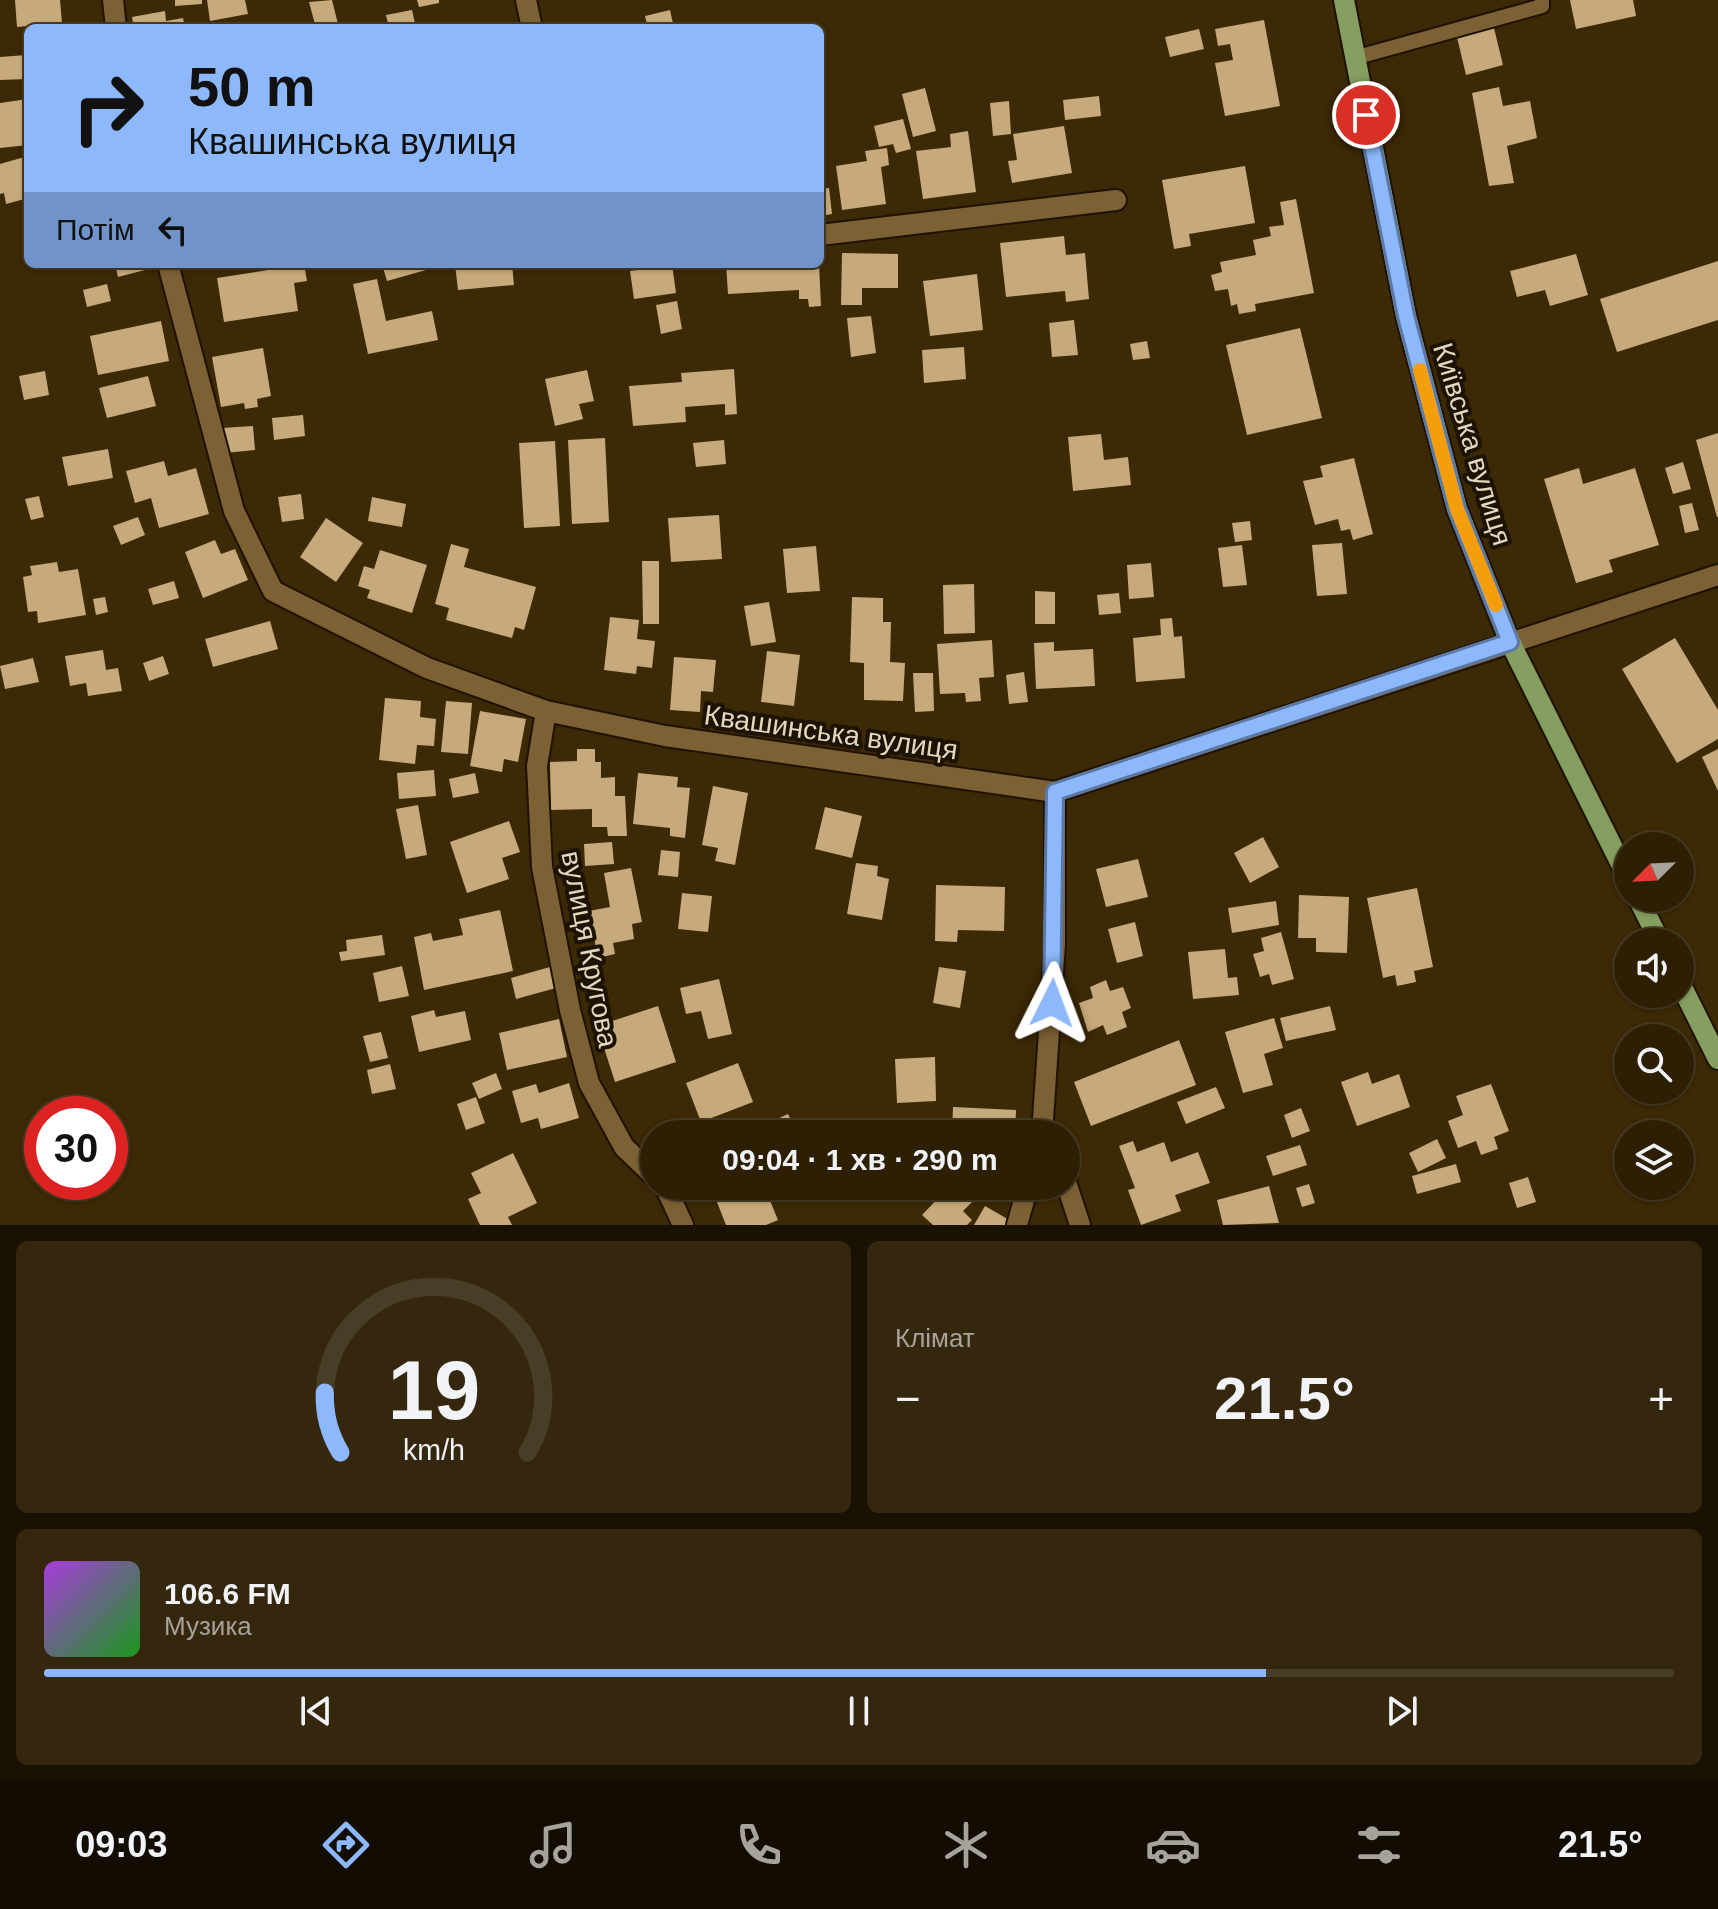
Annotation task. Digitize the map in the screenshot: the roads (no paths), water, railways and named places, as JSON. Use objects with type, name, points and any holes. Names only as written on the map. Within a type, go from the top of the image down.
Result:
[{"type":"main road","name":"Київська вулиця","points":[[1344,0],[1406,316],[1453,494],[1510,642],[1614,850]]},
{"type":"main road","points":[[1692,1008],[1718,1059]]},
{"type":"street","points":[[113,0],[116,24]]},
{"type":"street","points":[[526,0],[531,24]]},
{"type":"street","points":[[824,235],[1116,200]]},
{"type":"street","name":"Квашинська вулиця","points":[[169,268],[234,511],[273,591],[427,668],[546,711],[665,736],[1055,792],[1718,575]]},
{"type":"street","name":"вулиця Кругова","points":[[546,711],[537,766],[542,867],[570,1010],[589,1083],[624,1147],[640,1162]]},
{"type":"street","points":[[1046,1120],[1055,944],[1055,792]]},
{"type":"street","points":[[671,1200],[683,1225]]},
{"type":"street","points":[[1017,1225],[1024,1200]]},
{"type":"street","points":[[1072,1200],[1080,1225]]},
{"type":"lane","points":[[1354,58],[1542,6],[1542,0]]}]
